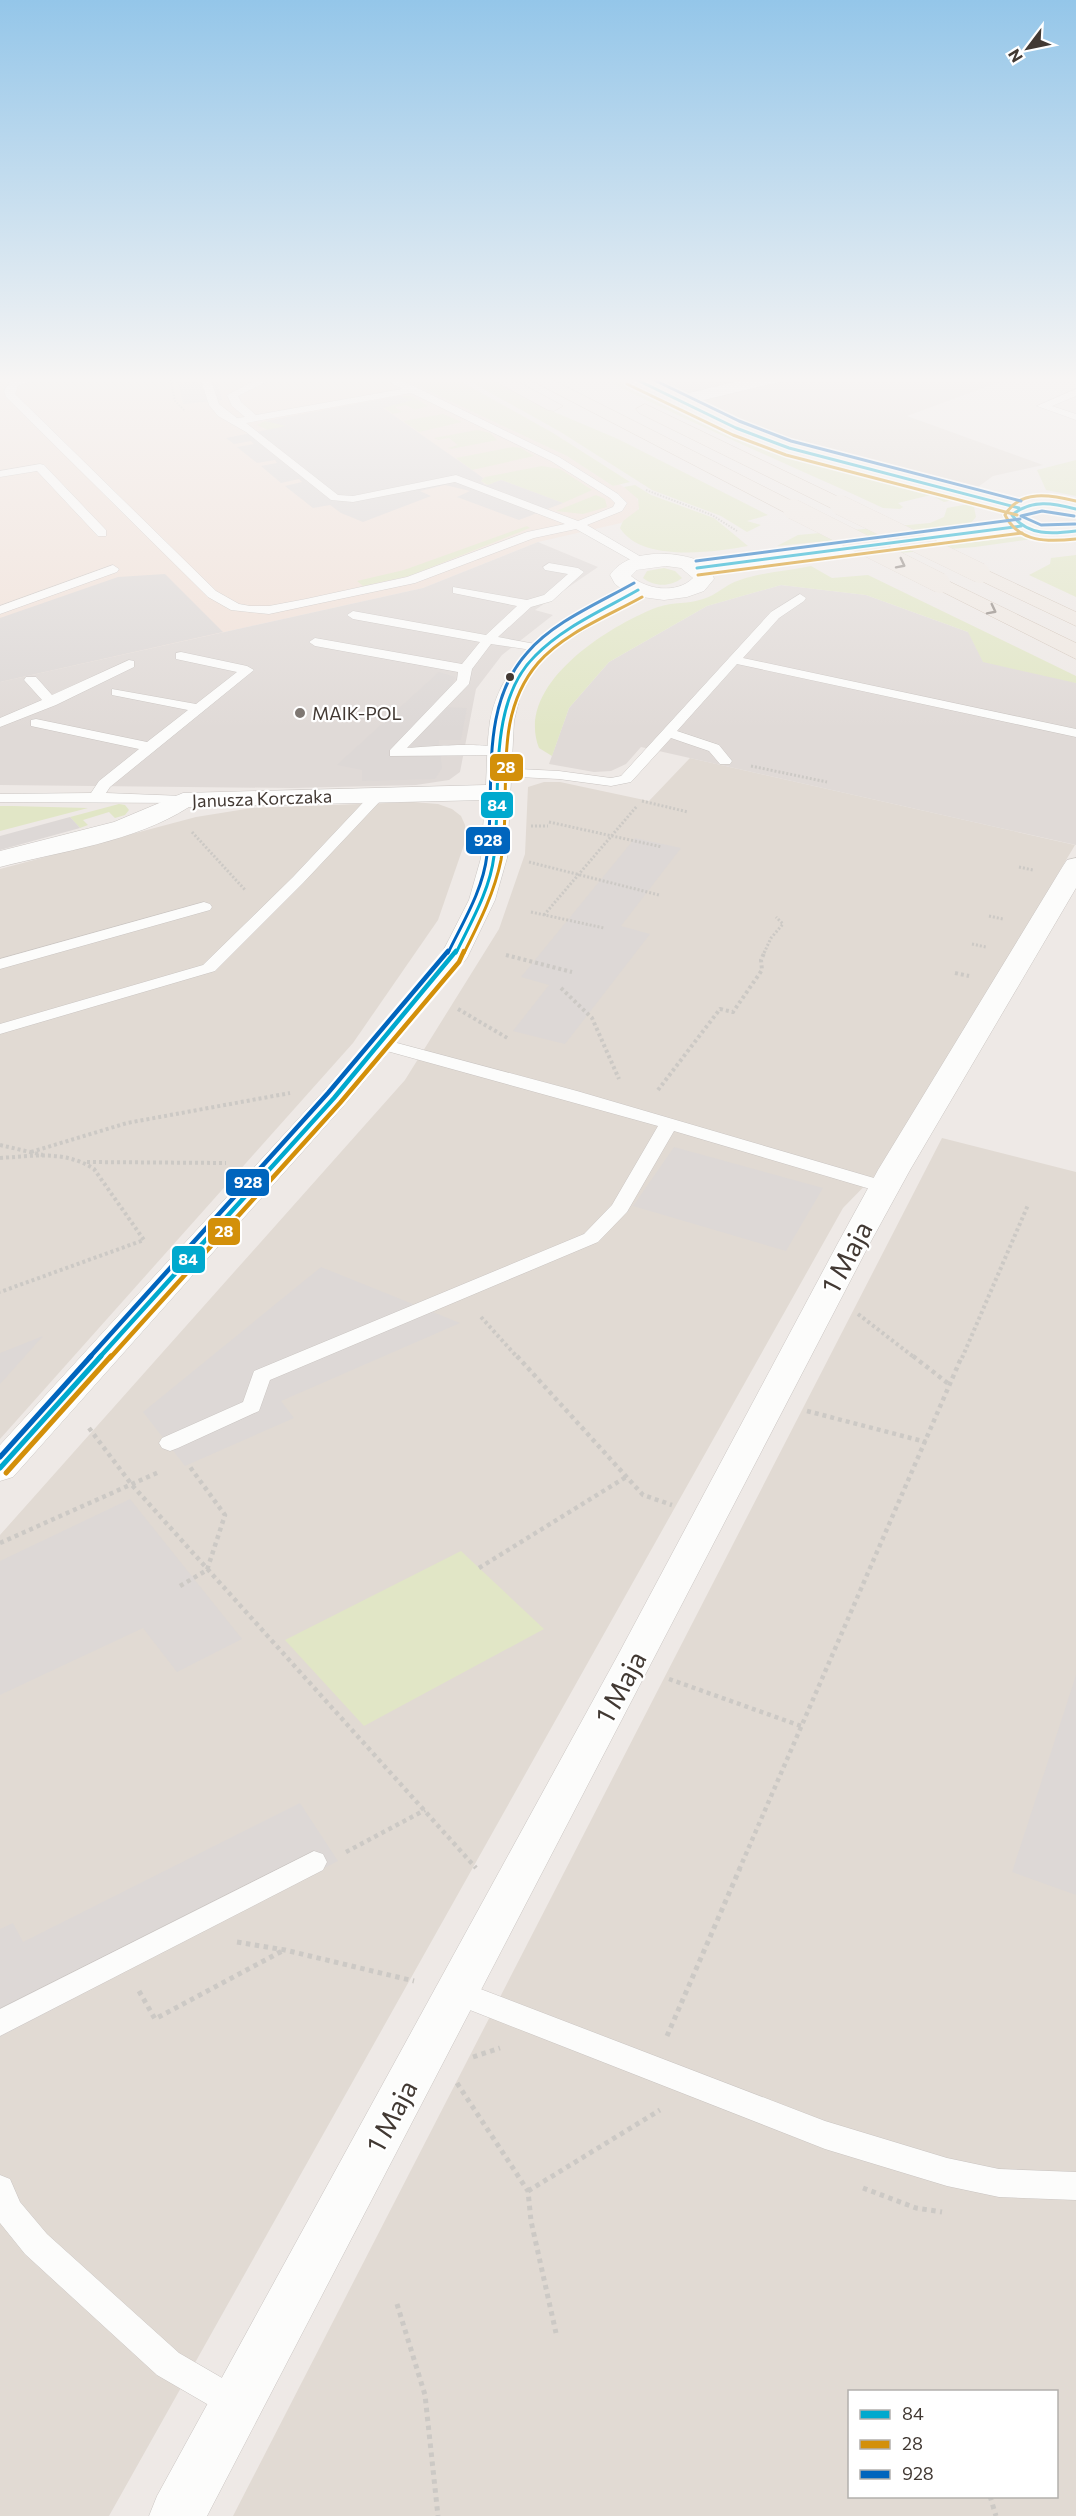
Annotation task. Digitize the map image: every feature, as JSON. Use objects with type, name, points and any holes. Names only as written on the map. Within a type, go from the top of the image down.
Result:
[{"type":"main road","points":[[764,494],[1076,652]]},
{"type":"main road","points":[[820,494],[1076,620]]},
{"type":"street","points":[[943,494],[1020,517],[1048,533],[1076,531]]},
{"type":"street","points":[[697,568],[1020,517],[1047,504],[1076,510]]},
{"type":"street","points":[[642,561],[678,561],[697,568],[703,573],[704,579],[692,589],[666,593],[638,590],[628,586],[620,575],[623,569],[642,561]]},
{"type":"street","points":[[0,1468],[382,1044],[436,980],[468,931],[482,900],[494,858],[499,772],[507,697],[519,676],[541,649],[582,621],[638,590]]},
{"type":"street","name":"Janusza Korczaka","points":[[0,859],[136,822],[171,810],[183,800],[378,795],[499,772]]},
{"type":"street","name":"1 Maja","points":[[177,2516],[237,2404],[432,2071],[457,1992],[632,1666],[884,1187],[1076,866]]},
{"type":"lane","points":[[66,494],[102,533]]},
{"type":"lane","points":[[111,494],[212,594],[235,607],[269,610],[411,580],[531,534],[578,525],[606,516],[618,509],[621,503],[610,494]]},
{"type":"lane","points":[[333,494],[340,500],[369,494]]},
{"type":"lane","points":[[499,494],[578,525],[642,561]]},
{"type":"lane","points":[[549,567],[578,572],[548,598],[527,604],[487,640],[465,669],[464,681],[395,753],[456,750],[499,772],[559,775],[617,782],[628,776],[775,615],[800,598]]},
{"type":"lane","points":[[0,610],[113,569]]},
{"type":"lane","points":[[457,590],[527,604]]},
{"type":"lane","points":[[353,615],[541,649]]},
{"type":"lane","points":[[315,642],[465,669]]},
{"type":"lane","points":[[96,797],[104,784],[247,670],[181,656]]},
{"type":"lane","points":[[735,660],[1076,733]]},
{"type":"lane","points":[[0,723],[51,702],[129,664]]},
{"type":"lane","points":[[31,680],[51,702]]},
{"type":"lane","points":[[117,692],[197,708]]},
{"type":"lane","points":[[36,723],[149,747]]},
{"type":"lane","points":[[668,733],[714,748],[721,753],[725,761]]},
{"type":"lane","points":[[0,1029],[209,968],[298,880],[378,795]]},
{"type":"lane","points":[[0,798],[96,797],[183,800]]},
{"type":"lane","points":[[0,964],[204,907]]},
{"type":"lane","points":[[382,1044],[607,1103],[668,1125],[884,1187]]},
{"type":"lane","points":[[170,1443],[252,1406],[261,1376],[591,1238],[620,1208],[668,1125]]},
{"type":"lane","points":[[0,2023],[314,1862]]},
{"type":"lane","points":[[457,1992],[825,2134],[947,2172],[999,2183],[1076,2186]]},
{"type":"lane","points":[[0,2189],[10,2212],[44,2252],[168,2364],[237,2404]]},
{"type":"path","points":[[725,761],[827,782]]},
{"type":"path","points":[[544,915],[642,801]]},
{"type":"path","points":[[530,836],[531,817]]},
{"type":"path","points":[[531,826],[549,824],[662,848]]},
{"type":"path","points":[[194,835],[243,888]]},
{"type":"path","points":[[530,854],[529,861],[534,864],[659,895]]},
{"type":"path","points":[[531,912],[604,928]]},
{"type":"path","points":[[561,988],[592,1018],[639,1115],[720,1009],[733,1012],[762,970],[761,960],[771,938],[783,924],[776,917]]},
{"type":"path","points":[[506,955],[572,972]]},
{"type":"path","points":[[458,1009],[509,1039]]},
{"type":"path","points":[[31,1152],[70,1138],[149,1117],[300,1092]]},
{"type":"path","points":[[0,1145],[49,1156]]},
{"type":"path","points":[[0,1158],[49,1156],[75,1158],[86,1162],[232,1163]]},
{"type":"path","points":[[0,1292],[144,1240],[86,1162]]},
{"type":"path","points":[[653,2067],[1028,1205]]},
{"type":"path","points":[[828,1291],[950,1385]]},
{"type":"path","points":[[460,1292],[643,1496],[710,1518]]},
{"type":"path","points":[[771,1402],[926,1442]]},
{"type":"path","points":[[86,1425],[132,1485],[442,1829]]},
{"type":"path","points":[[180,1586],[207,1570],[225,1515],[184,1460]]},
{"type":"path","points":[[0,1543],[165,1469]]},
{"type":"path","points":[[479,1568],[626,1477]]},
{"type":"path","points":[[632,1666],[801,1726]]},
{"type":"path","points":[[314,1862],[341,1855],[425,1810]]},
{"type":"path","points":[[177,1933],[285,1950],[457,1992]]},
{"type":"path","points":[[122,1961],[155,2019],[285,1950]]},
{"type":"path","points":[[432,2071],[506,2046]]},
{"type":"path","points":[[432,2071],[459,2085],[528,2191],[531,2222],[556,2333]]},
{"type":"path","points":[[528,2191],[662,2109],[663,2106],[652,2101]]},
{"type":"path","points":[[854,2185],[916,2208],[952,2213]]},
{"type":"path","points":[[397,2304],[425,2395],[438,2516]]},
{"type":"path","points":[[991,2498],[996,2516]]},
{"type":"shaded area","points":[[0,494],[634,494],[640,505],[637,512],[621,523],[538,542],[423,588],[0,682]]},
{"type":"shaded area","points":[[296,494],[431,496],[363,522],[341,513],[330,505],[313,508]]},
{"type":"shaded area","points":[[463,494],[540,494],[563,503],[519,520],[457,497]]},
{"type":"shaded area","points":[[538,542],[598,567],[535,610],[553,615],[502,655],[476,689],[460,772],[449,780],[416,785],[292,788],[0,785],[0,682],[423,588]]},
{"type":"shaded area","points":[[165,574],[223,632],[0,682],[0,618],[118,577]]},
{"type":"shaded area","points":[[781,585],[866,595],[968,632],[1076,683],[1076,845],[641,747],[626,764],[611,771],[594,772],[549,764],[569,708],[609,662],[707,606]]},
{"type":"shaded area","points":[[439,672],[455,677],[446,707],[467,708],[461,740],[439,740],[442,768],[435,779],[362,781],[362,770],[337,765]]},
{"type":"shaded area","points":[[690,758],[1075,845],[886,1164],[843,1208],[109,2516],[0,2516],[0,1535],[405,1080],[499,929],[525,854],[528,787],[544,782],[560,782],[649,801]]},
{"type":"shaded area","points":[[413,802],[438,804],[452,809],[461,816],[465,825],[466,839],[438,920],[353,1043],[0,1439],[0,869],[196,817],[252,808]]},
{"type":"shaded area","points":[[70,817],[80,828],[0,850],[0,836]]},
{"type":"shaded area","points":[[635,838],[681,848],[621,926],[650,934],[565,1044],[513,1031],[549,985],[521,977]]},
{"type":"shaded area","points":[[942,1138],[1076,1172],[1076,2516],[233,2516]]},
{"type":"shaded area","points":[[674,1147],[823,1188],[786,1251],[633,1206]]},
{"type":"shaded area","points":[[321,1267],[460,1323],[281,1401],[294,1418],[185,1466],[143,1412]]},
{"type":"shaded area","points":[[43,1336],[0,1384],[0,1353]]},
{"type":"shaded area","points":[[130,1499],[242,1639],[177,1672],[143,1628],[0,1695],[0,1561]]},
{"type":"shaded area","points":[[1076,1675],[1076,1895],[1012,1872]]},
{"type":"shaded area","points":[[300,1803],[338,1861],[0,2037],[0,1929],[13,1923],[23,1942]]},
{"type":"green space","points":[[540,494],[582,494],[563,503]]},
{"type":"green space","points":[[633,494],[650,494],[714,518],[748,546],[717,551],[680,552],[661,551],[645,546],[630,539],[620,528],[623,521],[639,509],[638,499]]},
{"type":"green space","points":[[664,494],[727,494],[768,515],[747,521],[761,525],[747,532],[721,516]]},
{"type":"green space","points":[[853,494],[942,494],[958,499],[944,502],[931,495],[898,503],[903,507],[900,509],[883,508]]},
{"type":"green space","points":[[596,495],[605,499],[607,507],[583,514],[556,511]]},
{"type":"green space","points":[[969,504],[974,507],[976,517],[970,524],[958,528],[777,546],[798,535],[930,523],[944,517],[947,508]]},
{"type":"green space","points":[[527,526],[530,528],[409,576],[363,586],[357,581],[404,570]]},
{"type":"green space","points":[[1028,536],[1076,539],[1025,540],[975,547],[823,559]]},
{"type":"green space","points":[[1076,555],[1076,597],[1029,575],[1050,564],[1051,558]]},
{"type":"green space","points":[[811,566],[832,578],[868,575],[1076,676],[1076,683],[983,662],[968,632],[866,595],[781,585],[707,606],[609,662],[569,708],[552,756],[539,748],[535,724],[540,702],[553,680],[571,660],[593,643],[616,628],[658,607],[703,599],[748,577]]},
{"type":"green space","points":[[664,568],[675,571],[682,578],[662,585],[643,578],[647,571]]},
{"type":"green space","points":[[119,804],[125,805],[129,810],[125,815],[115,818],[109,812],[83,820],[88,825],[80,828],[70,817]]},
{"type":"green space","points":[[0,806],[12,806],[88,808],[0,831]]},
{"type":"green space","points":[[461,1551],[544,1629],[364,1726],[285,1640]]},
{"type":"transit line","name":"28","points":[[938,494],[1017,515]]},
{"type":"transit line","name":"84","points":[[967,494],[1019,508]]},
{"type":"transit line","name":"928","points":[[996,494],[1021,501]]},
{"type":"transit line","name":"28","points":[[1076,501],[1047,496],[1026,497],[1010,506],[1005,515],[1016,531],[1025,536],[1056,541],[1076,539]]},
{"type":"transit line","name":"84","points":[[1076,509],[1042,503],[1026,506],[1012,515],[1017,522],[1032,531],[1050,533],[1076,531]]},
{"type":"transit line","name":"928","points":[[1074,516],[1042,511],[1021,516],[1041,525],[1075,524]]},
{"type":"transit line","name":"928","points":[[696,561],[1020,519]]},
{"type":"transit line","name":"84","points":[[697,568],[1021,526]]},
{"type":"transit line","name":"28","points":[[698,575],[1022,533]]},
{"type":"transit line","name":"928","points":[[0,1457],[328,1093],[447,954],[475,897],[487,857],[495,721],[504,685],[527,652],[552,631],[634,583]]},
{"type":"transit line","name":"84","points":[[0,1468],[334,1098],[453,958],[482,900],[494,858],[502,721],[511,688],[533,657],[556,637],[638,590]]},
{"type":"transit line","name":"28","points":[[6,1473],[340,1103],[459,962],[489,903],[501,859],[509,722],[518,691],[539,662],[560,643],[642,597]]},
{"type":"place","name":"MAIK-POL","points":[[300,713]]}]
